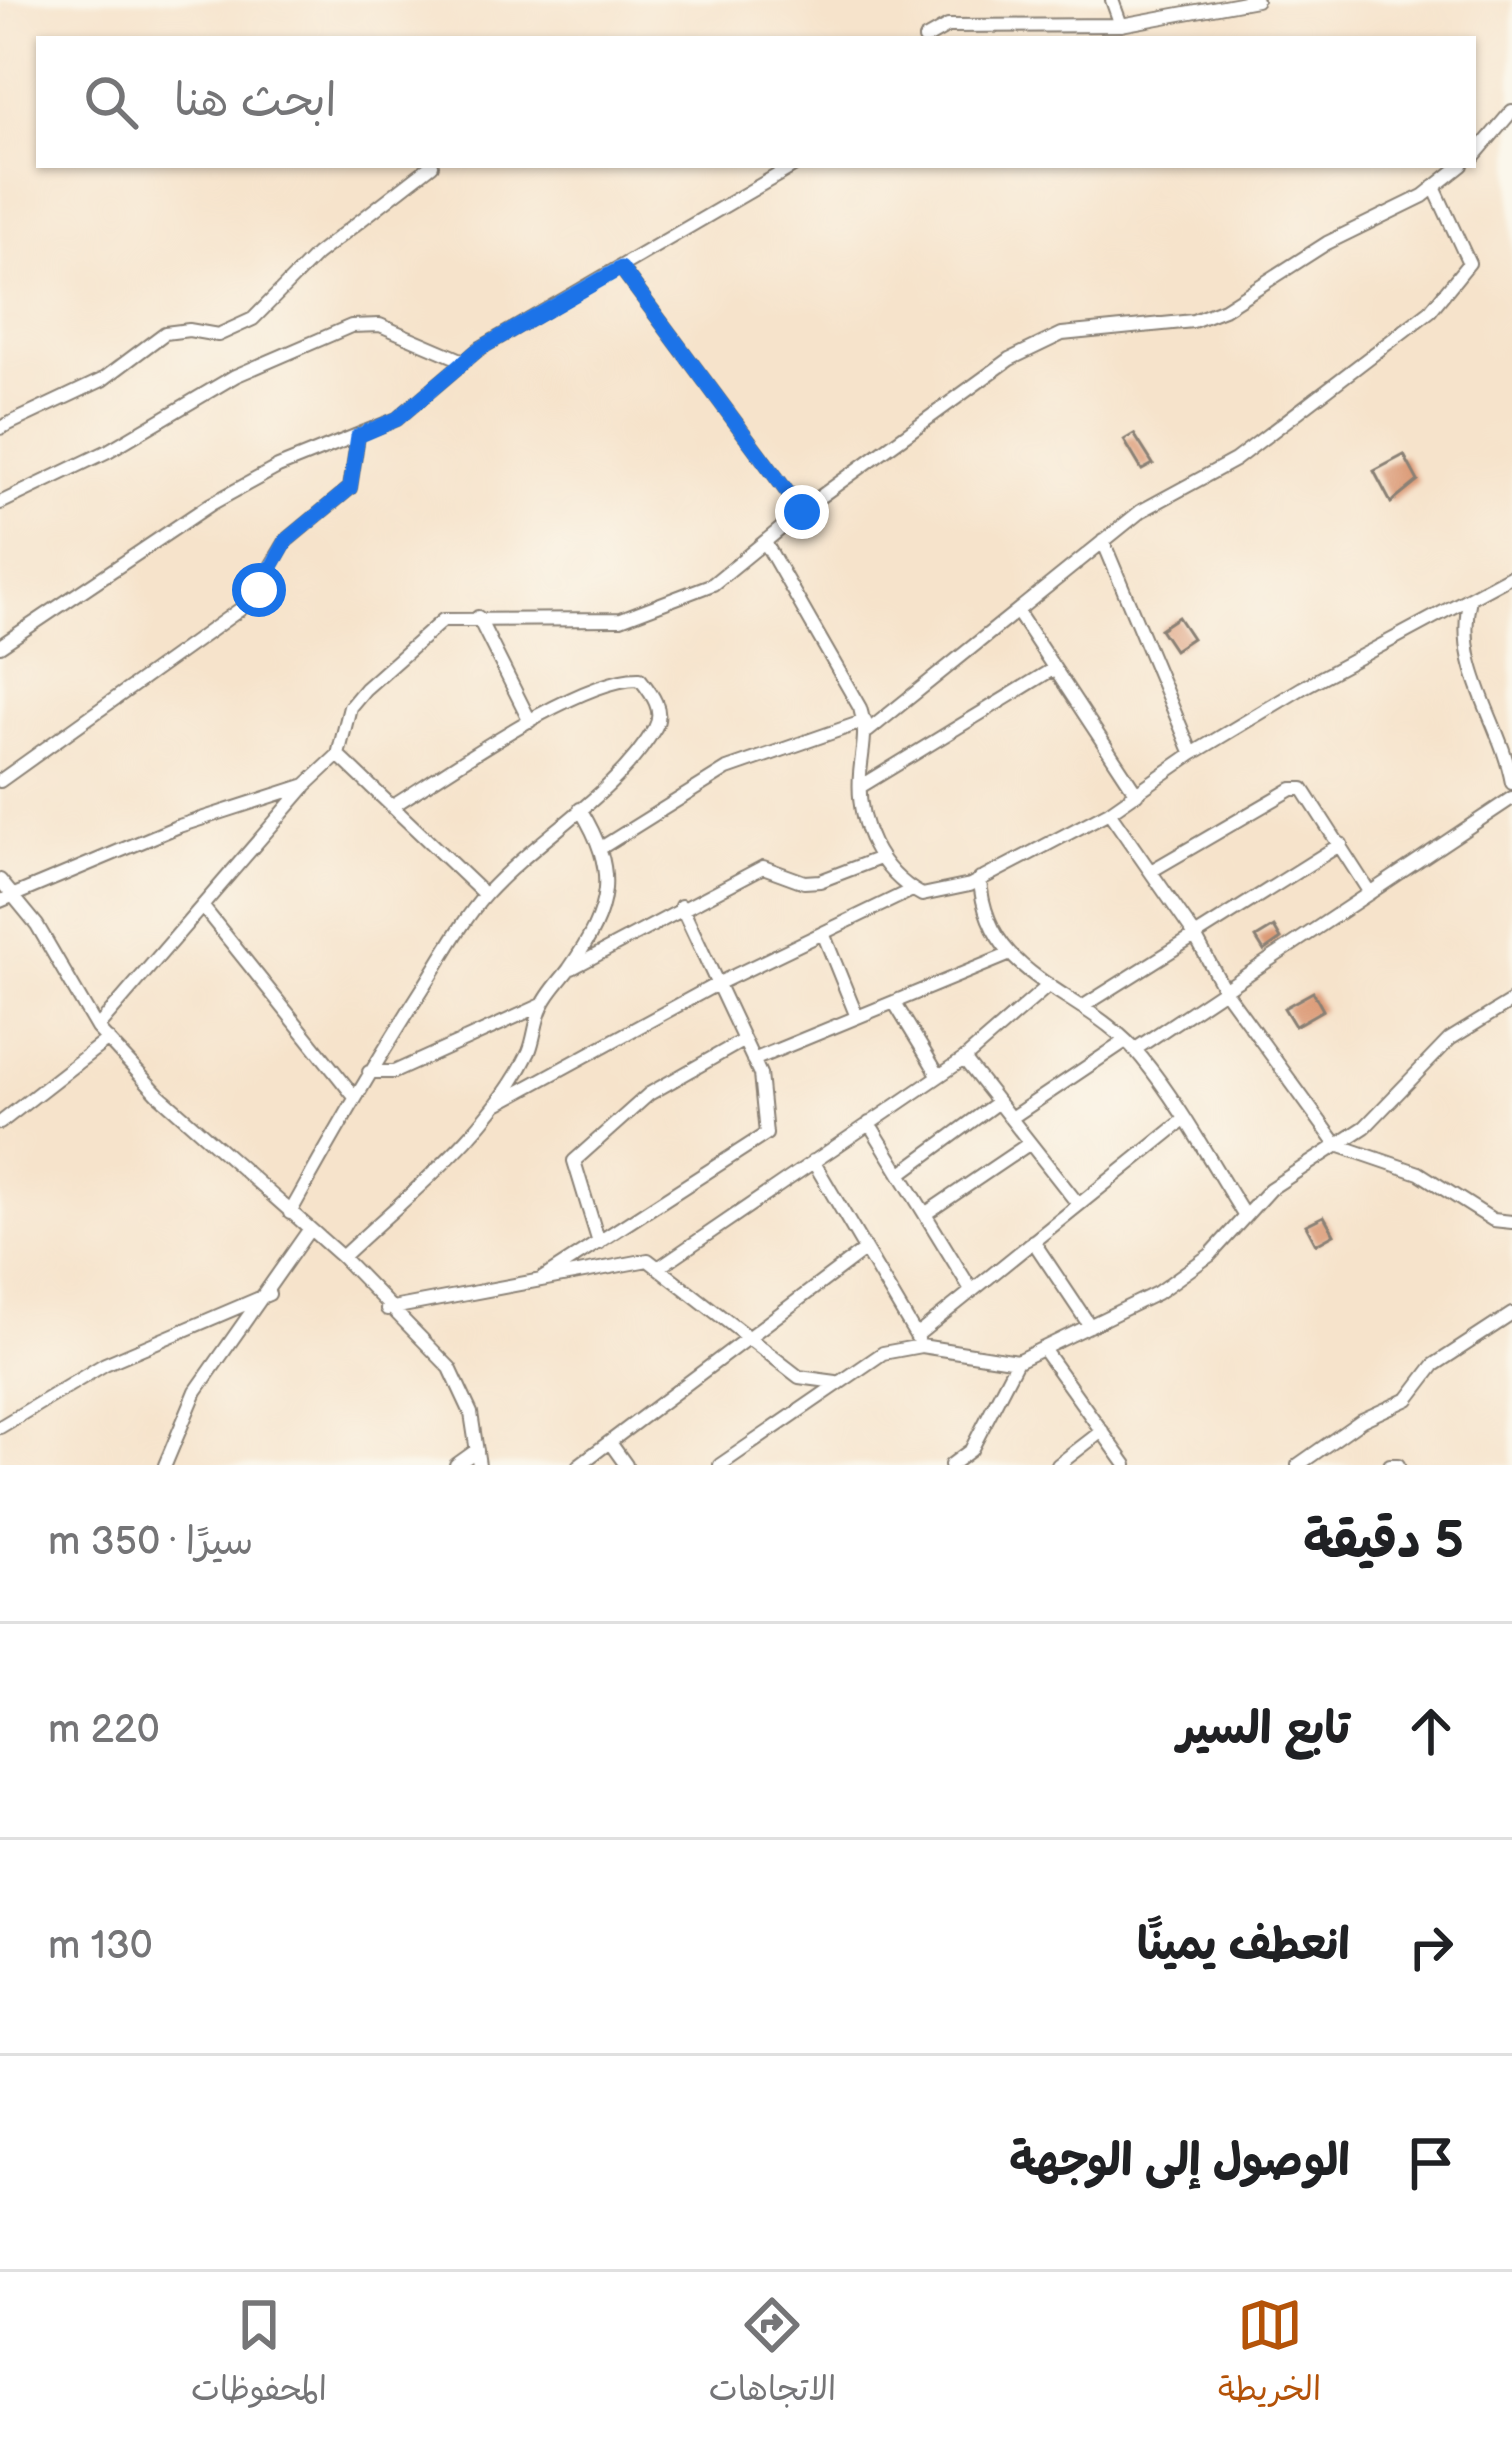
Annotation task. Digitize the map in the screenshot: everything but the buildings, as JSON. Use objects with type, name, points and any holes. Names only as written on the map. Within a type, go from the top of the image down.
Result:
[{"type":"street","points":[[1112,0],[1121,25]]},
{"type":"street","points":[[930,36],[948,26],[973,23],[1121,25],[1256,0]]},
{"type":"street","points":[[1476,154],[1512,112]]},
{"type":"street","points":[[0,428],[102,380],[165,333],[189,329],[218,335],[254,319],[316,255],[429,168]]},
{"type":"street","points":[[0,646],[211,504],[278,467],[397,419],[464,361],[790,168]]},
{"type":"street","points":[[0,1123],[102,1033],[202,906],[306,785],[338,755],[350,707],[365,688],[436,624],[478,617],[621,619],[713,584],[802,512],[1038,344],[1062,334],[1193,321],[1224,309],[1327,243],[1434,187],[1458,168]]},
{"type":"street","points":[[604,847],[727,769],[866,726],[1018,613],[1154,502],[1235,460],[1444,296],[1469,263],[1434,187]]},
{"type":"street","points":[[621,268],[802,512]]},
{"type":"street","points":[[0,503],[108,451],[235,376],[364,322],[464,361]]},
{"type":"street","points":[[0,781],[250,603],[286,541],[350,488],[358,436]]},
{"type":"street","points":[[1103,541],[1192,754]]},
{"type":"street","points":[[766,544],[850,686],[866,726],[860,787],[866,828],[880,858],[912,890]]},
{"type":"street","points":[[496,1105],[717,984],[912,890],[941,894],[980,879],[1109,812],[1192,754],[1512,575]]},
{"type":"street","points":[[1470,598],[1466,644],[1473,680],[1512,783]]},
{"type":"street","points":[[1018,613],[1137,794]]},
{"type":"street","points":[[478,617],[530,721]]},
{"type":"street","points":[[860,787],[1053,669]]},
{"type":"street","points":[[290,1213],[354,1096],[485,895],[580,808],[655,727],[659,714],[652,694],[640,679],[631,679],[530,721],[393,806]]},
{"type":"street","points":[[338,755],[485,895]]},
{"type":"street","points":[[6,897],[212,814],[306,785]]},
{"type":"street","points":[[1151,871],[1292,789],[1310,794],[1370,893]]},
{"type":"street","points":[[1011,1118],[1225,992],[1512,798]]},
{"type":"street","points":[[342,1257],[496,1105],[530,1050],[542,1005],[599,916],[607,866],[604,847],[580,808]]},
{"type":"street","points":[[1109,812],[1194,934],[1225,992],[1337,1145],[1419,1173],[1493,1220],[1512,1222]]},
{"type":"street","points":[[1082,1007],[1341,844]]},
{"type":"street","points":[[568,971],[681,906],[763,867],[804,882],[820,881],[880,858]]},
{"type":"street","points":[[980,879],[982,902],[1008,955],[1129,1046],[1184,1120],[1244,1215]]},
{"type":"street","points":[[0,880],[6,897],[37,926],[102,1033],[159,1095],[342,1257],[387,1309],[450,1368],[471,1413],[478,1457],[456,1465]]},
{"type":"street","points":[[202,906],[354,1096]]},
{"type":"street","points":[[543,1278],[766,1134],[753,1060],[681,906]]},
{"type":"street","points":[[823,933],[857,1017]]},
{"type":"street","points":[[753,1060],[1008,955]]},
{"type":"street","points":[[661,1266],[964,1059],[1049,985]]},
{"type":"street","points":[[951,1465],[971,1450],[1017,1361],[1198,1266],[1270,1189],[1365,1127],[1450,1039],[1512,1001]]},
{"type":"street","points":[[894,1002],[939,1076]]},
{"type":"street","points":[[369,1072],[394,1072],[542,1005]]},
{"type":"street","points":[[599,1243],[574,1161],[649,1094],[744,1040]]},
{"type":"street","points":[[964,1059],[1078,1204]]},
{"type":"street","points":[[900,1174],[998,1102]]},
{"type":"street","points":[[720,1465],[883,1353],[918,1341],[972,1291],[1184,1120]]},
{"type":"street","points":[[869,1124],[972,1291]]},
{"type":"street","points":[[925,1214],[1030,1144]]},
{"type":"street","points":[[814,1161],[918,1341],[1017,1361]]},
{"type":"street","points":[[166,1465],[196,1391],[309,1230]]},
{"type":"street","points":[[1033,1241],[1090,1326]]},
{"type":"street","points":[[579,1465],[863,1252]]},
{"type":"street","points":[[387,1309],[636,1260],[661,1266],[799,1377],[837,1382]]},
{"type":"street","points":[[0,1426],[105,1364],[268,1294]]},
{"type":"street","points":[[1298,1465],[1362,1420],[1408,1399],[1435,1365],[1512,1314]]},
{"type":"street","points":[[1042,1349],[1126,1465]]},
{"type":"street","points":[[1058,1465],[1102,1431]]},
{"type":"street","points":[[610,1444],[626,1465]]},
{"type":"street","points":[[971,1450],[982,1465]]},
{"type":"route","points":[[259,590],[286,541],[350,488],[358,436],[397,419],[479,349],[621,268],[802,512]]}]
